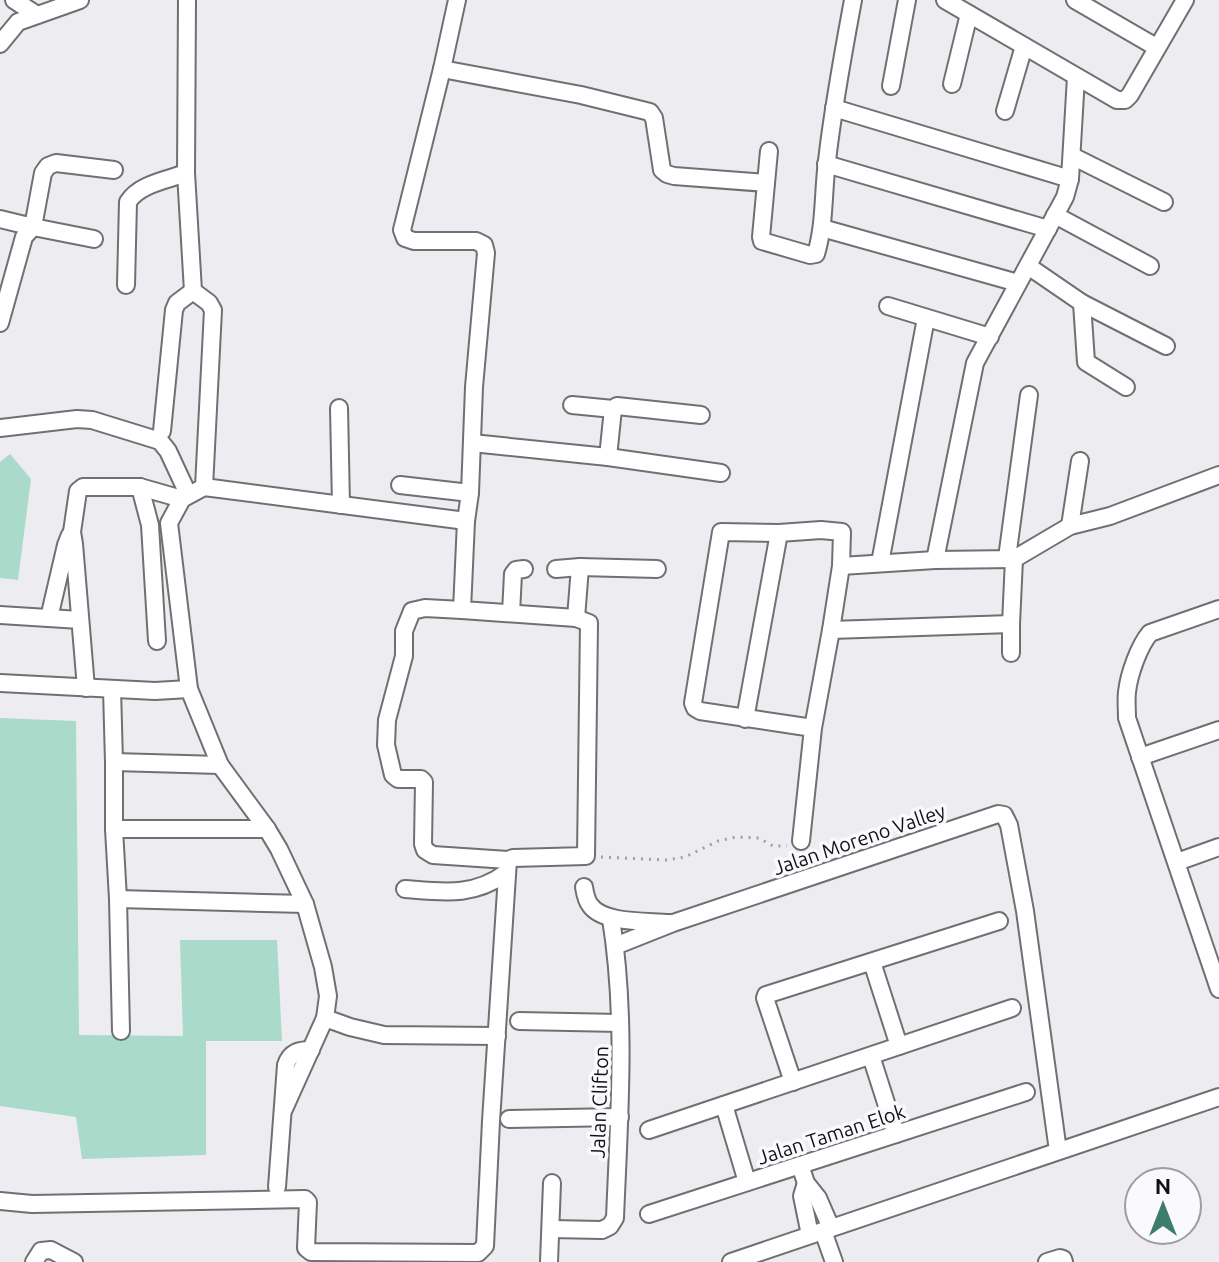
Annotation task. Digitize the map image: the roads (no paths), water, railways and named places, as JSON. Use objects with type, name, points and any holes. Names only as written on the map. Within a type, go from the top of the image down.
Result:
[{"type":"street","points":[[11,0],[37,15]]},
{"type":"street","points":[[11,0],[18,22]]},
{"type":"street","points":[[0,44],[18,22],[80,0]]},
{"type":"street","points":[[187,0],[186,173],[193,291],[213,310],[204,487]]},
{"type":"street","points":[[457,0],[402,234],[408,240],[476,241],[484,245],[486,253],[474,387],[462,610]]},
{"type":"street","points":[[769,151],[762,241],[816,254],[822,228],[834,108],[853,0]]},
{"type":"street","points":[[891,86],[907,0]]},
{"type":"street","points":[[945,0],[1117,100],[1125,100],[1130,95],[1185,0]]},
{"type":"street","points":[[1075,0],[1156,47]]},
{"type":"street","points":[[952,84],[969,14]]},
{"type":"street","points":[[1005,111],[1024,46]]},
{"type":"street","points":[[442,69],[581,95],[650,112],[654,118],[662,170],[667,174],[766,183]]},
{"type":"street","points":[[935,560],[975,363],[1065,197],[1070,179],[1076,77]]},
{"type":"street","points":[[834,108],[1070,179]]},
{"type":"street","points":[[1072,156],[1164,202]]},
{"type":"street","points":[[1,314],[24,237],[33,227],[43,173],[48,166],[56,163],[114,170]]},
{"type":"street","points":[[826,164],[1051,222],[1150,266]]},
{"type":"street","points":[[126,285],[128,202],[140,190],[186,173]]},
{"type":"street","points":[[0,219],[94,239]]},
{"type":"street","points":[[822,228],[1018,283]]},
{"type":"street","points":[[1028,266],[1082,303],[1166,346]]},
{"type":"street","points":[[162,431],[174,310],[177,303],[193,291]]},
{"type":"street","points":[[1082,303],[1086,362],[1126,387]]},
{"type":"street","points":[[888,306],[990,337]]},
{"type":"street","points":[[880,563],[926,318]]},
{"type":"street","points":[[1011,653],[1010,558],[1029,395]]},
{"type":"street","points":[[572,405],[613,409],[617,406],[701,415]]},
{"type":"street","points":[[339,408],[341,505]]},
{"type":"street","points":[[608,457],[613,409]]},
{"type":"street","points":[[0,428],[92,420],[160,441],[168,451],[185,497]]},
{"type":"street","points":[[472,443],[721,473]]},
{"type":"street","points":[[1070,526],[1080,461]]},
{"type":"street","points":[[841,566],[1010,558],[1070,526],[1110,516],[1219,475]]},
{"type":"street","points":[[400,485],[470,493]]},
{"type":"street","points":[[49,618],[66,545],[72,532],[78,491],[83,487],[140,487],[185,497]]},
{"type":"street","points":[[140,487],[150,525],[157,641]]},
{"type":"street","points":[[277,1187],[286,1065],[295,1052],[311,1050],[325,1018],[328,996],[305,904],[267,829],[220,765],[189,689],[169,523],[185,497],[204,487],[466,521]]},
{"type":"street","points":[[150,525],[169,523]]},
{"type":"street","points":[[72,532],[86,688]]},
{"type":"street","points":[[801,841],[813,728],[841,566],[842,532],[721,532],[693,703],[695,708],[745,719],[813,728]]},
{"type":"street","points":[[745,719],[779,533]]},
{"type":"street","points":[[576,618],[580,567]]},
{"type":"street","points":[[511,613],[513,574],[516,570],[524,569]]},
{"type":"street","points":[[556,569],[657,569]]},
{"type":"street","points":[[405,889],[457,892],[485,886],[507,867],[513,858],[586,856],[589,623],[576,618],[425,608],[412,611],[404,631],[404,656],[387,720],[386,745],[393,775],[398,779],[421,779],[424,782],[425,850],[433,855],[507,867]]},
{"type":"street","points":[[1219,609],[1150,633],[1138,654],[1127,690],[1127,718],[1215,964],[1219,989]]},
{"type":"street","points":[[0,615],[80,620]]},
{"type":"street","points":[[831,630],[1011,624]]},
{"type":"street","points":[[0,683],[155,691],[189,689]]},
{"type":"street","points":[[112,689],[121,1031]]},
{"type":"street","points":[[1140,757],[1219,730]]},
{"type":"street","points":[[114,762],[220,765]]},
{"type":"street","name":"Jalan Moreno Valley","points":[[615,946],[673,923],[998,814],[1004,815],[1017,870],[1048,1070],[1064,1150]]},
{"type":"street","points":[[114,829],[267,829]]},
{"type":"street","points":[[1177,862],[1219,847]]},
{"type":"street","points":[[0,1201],[32,1204],[305,1199],[308,1202],[306,1248],[311,1252],[478,1253],[485,1246],[507,867]]},
{"type":"street","points":[[584,887],[592,908],[611,919]]},
{"type":"street","points":[[118,899],[305,904]]},
{"type":"street","name":"Jalan Moreno Valley","points":[[611,919],[673,923]]},
{"type":"street","name":"Jalan Clifton","points":[[551,1229],[602,1230],[610,1226],[615,1218],[622,1066],[611,919]]},
{"type":"street","points":[[793,1082],[766,995],[999,921]]},
{"type":"street","points":[[872,962],[899,1046]]},
{"type":"street","points":[[649,1130],[1012,1008]]},
{"type":"street","points":[[325,1018],[384,1035],[497,1036]]},
{"type":"street","points":[[519,1021],[620,1023]]},
{"type":"street","points":[[871,1056],[896,1134]]},
{"type":"street","name":"Jalan Taman Elok","points":[[649,1214],[1026,1092]]},
{"type":"street","points":[[731,1262],[1219,1097]]},
{"type":"street","points":[[724,1105],[747,1182]]},
{"type":"street","points":[[509,1119],[620,1117]]},
{"type":"street","points":[[800,1165],[806,1183],[802,1196],[834,1262]]},
{"type":"street","points":[[549,1262],[552,1183]]},
{"type":"street","points":[[34,1262],[41,1251],[51,1250],[74,1262]]}]
